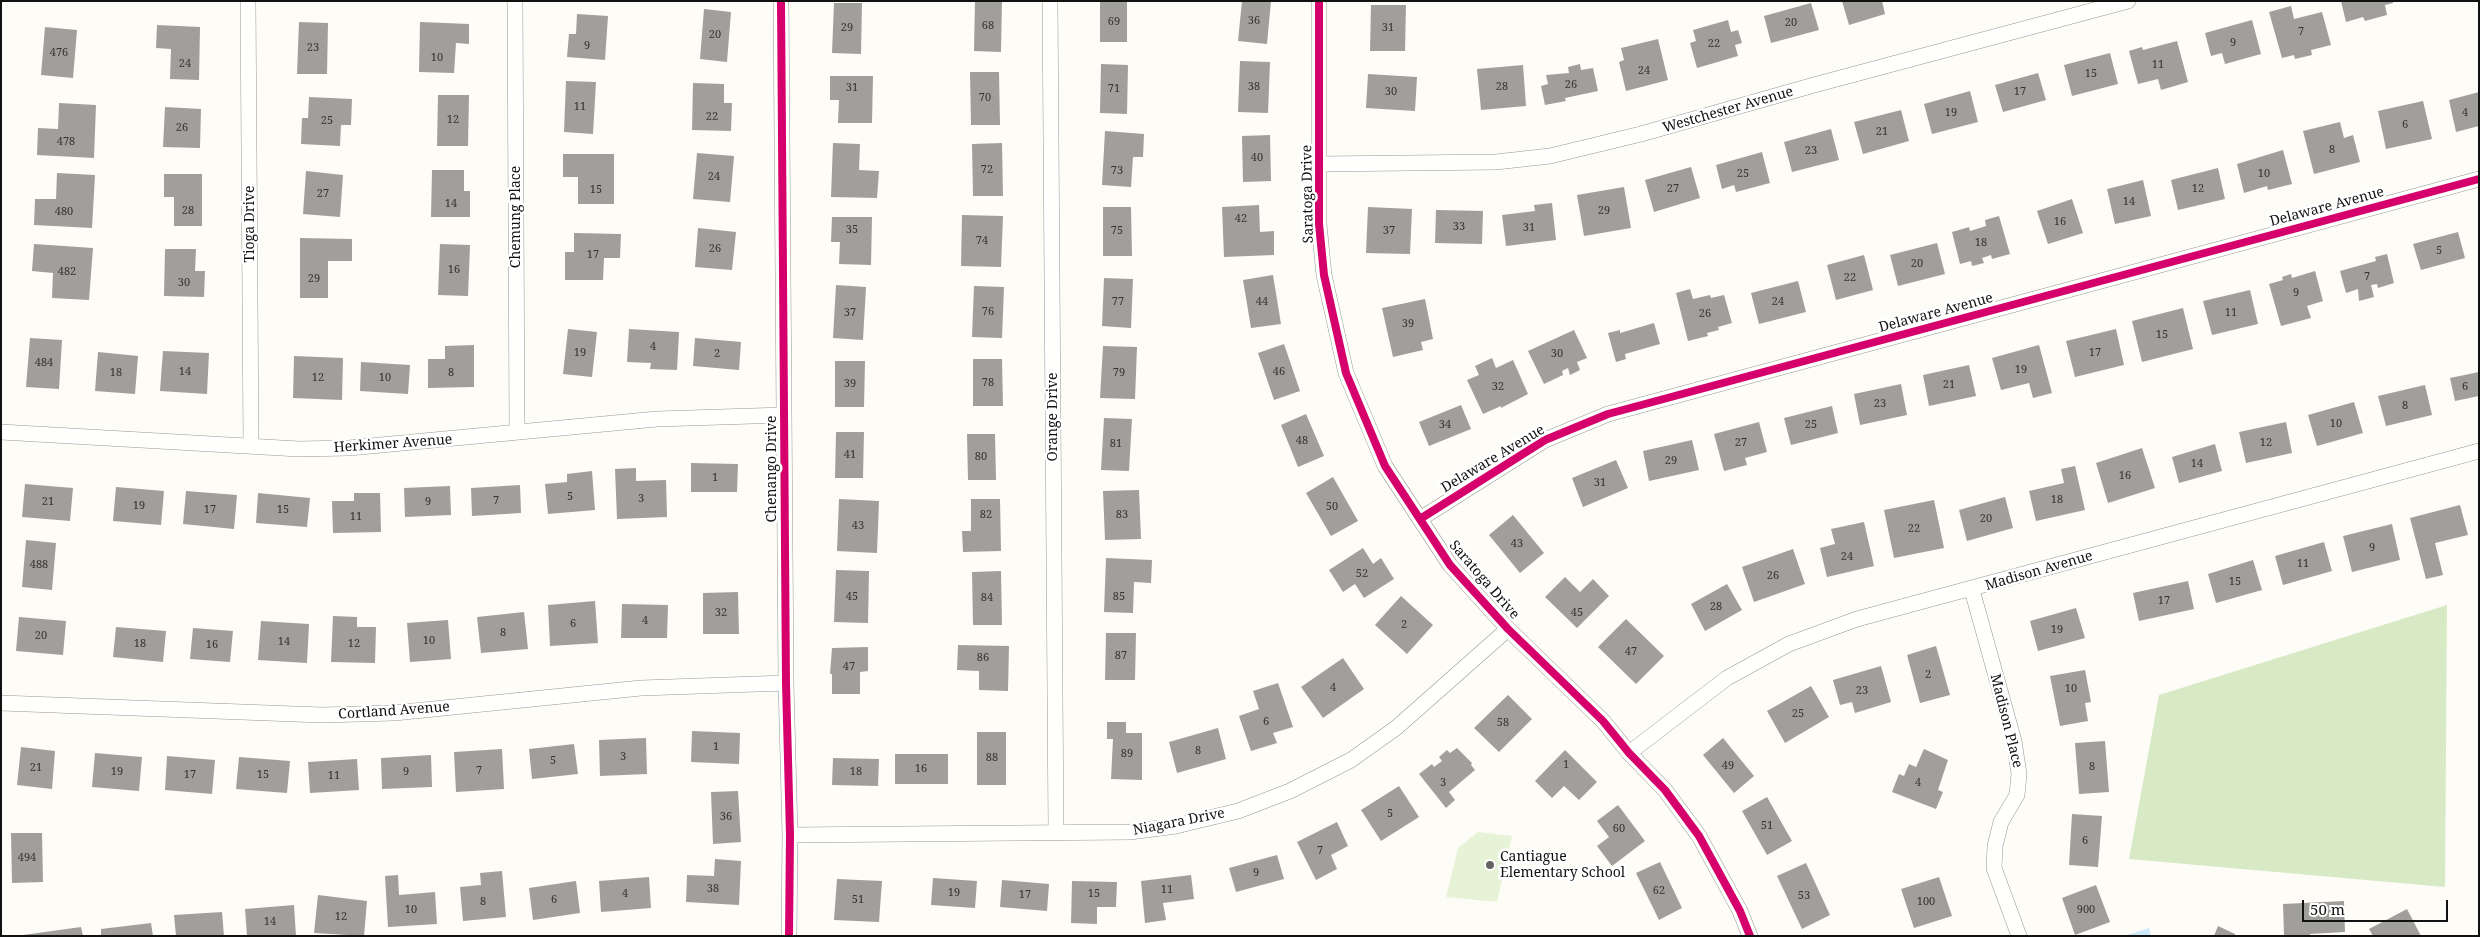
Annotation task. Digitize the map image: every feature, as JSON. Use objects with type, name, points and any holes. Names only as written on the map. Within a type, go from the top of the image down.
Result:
[{"type":"street","name":"Tioga Drive","points":[[248,1],[252,446]]},
{"type":"street","name":"Chemung Place","points":[[515,1],[517,432]]},
{"type":"street","name":"Chenango Drive","points":[[781,1],[786,683],[790,835],[788,936]]},
{"type":"street","name":"Orange Drive","points":[[1050,1],[1056,832]]},
{"type":"street","name":"Saratoga Drive","points":[[1319,1],[1319,224],[1324,275],[1346,373],[1385,466],[1450,565],[1508,628],[1603,721],[1629,753],[1665,790],[1699,836],[1740,911],[1750,936]]},
{"type":"street","name":"Westchester Avenue","points":[[1320,164],[1496,162],[1550,156],[1641,134],[1814,85],[2128,1]]},
{"type":"street","name":"Delaware Avenue","points":[[1420,519],[1546,440],[1608,414],[2479,179]]},
{"type":"street","name":"Herkimer Avenue","points":[[1,432],[252,446],[349,448],[657,419],[784,415]]},
{"type":"street","name":"Madison Avenue","points":[[1629,753],[1727,678],[1789,644],[1857,619],[1972,590],[2152,539],[2479,451]]},
{"type":"street","name":"Madison Place","points":[[1972,590],[2014,741],[2019,774],[2017,794],[2001,822],[1995,846],[1994,868],[2019,936]]},
{"type":"street","name":"Niagara Drive","points":[[790,835],[1130,832],[1176,826],[1238,811],[1290,792],[1351,760],[1396,728],[1508,628]]},
{"type":"street","name":"Cortland Avenue","points":[[1,703],[322,715],[394,713],[641,688],[786,683]]},
{"type":"green space","points":[[2447,605],[2445,887],[2129,859],[2159,695]]},
{"type":"green space","points":[[1478,832],[1512,836],[1497,902],[1446,897],[1458,848]]},
{"type":"water","points":[[2149,928],[2151,936],[2124,936]]},
{"type":"building","points":[[975,1],[1002,1],[1001,52],[974,51]]},
{"type":"building","points":[[1100,1],[1127,1],[1127,42],[1100,42]]},
{"type":"building","points":[[1242,1],[1271,1],[1267,44],[1238,41]]},
{"type":"building","points":[[1842,1],[1882,1],[1885,14],[1849,25]]},
{"type":"building","points":[[2341,1],[2393,1],[2393,3],[2385,5],[2387,15],[2365,21],[2363,17],[2346,22]]},
{"type":"building","points":[[834,3],[862,3],[861,54],[832,53]]},
{"type":"building","points":[[1811,3],[1819,30],[1771,43],[1764,16]]},
{"type":"building","points":[[1371,5],[1406,5],[1405,51],[1370,51]]},
{"type":"building","points":[[2291,6],[2294,19],[2322,12],[2331,45],[2311,50],[2312,55],[2295,59],[2294,55],[2282,58],[2269,12]]},
{"type":"building","points":[[704,9],[731,12],[727,62],[700,59]]},
{"type":"building","points":[[577,14],[608,16],[605,60],[567,57],[569,34],[576,34]]},
{"type":"building","points":[[1728,20],[1731,32],[1738,30],[1742,43],[1735,45],[1738,56],[1697,68],[1690,43],[1696,41],[1693,30]]},
{"type":"building","points":[[2252,20],[2261,54],[2225,64],[2222,53],[2211,56],[2205,33]]},
{"type":"building","points":[[299,22],[328,23],[327,74],[297,74]]},
{"type":"building","points":[[420,22],[469,24],[469,44],[456,43],[454,73],[419,72]]},
{"type":"building","points":[[157,25],[200,27],[199,80],[170,79],[171,49],[156,48]]},
{"type":"building","points":[[45,27],[77,30],[73,78],[41,75]]},
{"type":"building","points":[[1658,39],[1668,80],[1626,91],[1619,62],[1624,60],[1621,48]]},
{"type":"building","points":[[2177,41],[2188,82],[2161,90],[2158,79],[2138,84],[2129,51],[2142,47],[2143,50]]},
{"type":"building","points":[[2110,53],[2118,84],[2072,96],[2064,65]]},
{"type":"building","points":[[1240,61],[1270,62],[1268,113],[1238,112]]},
{"type":"building","points":[[1101,64],[1128,65],[1127,114],[1100,113]]},
{"type":"building","points":[[1580,64],[1581,70],[1593,68],[1598,91],[1565,98],[1566,101],[1545,105],[1541,86],[1548,84],[1546,75],[1569,73],[1568,67]]},
{"type":"building","points":[[1523,65],[1526,106],[1481,110],[1477,69]]},
{"type":"building","points":[[970,72],[999,72],[1000,125],[971,125]]},
{"type":"building","points":[[2038,73],[2046,100],[2003,112],[1995,85]]},
{"type":"building","points":[[1368,74],[1417,77],[1415,111],[1366,108]]},
{"type":"building","points":[[830,76],[873,76],[872,123],[838,123],[839,100],[830,100]]},
{"type":"building","points":[[566,81],[596,82],[593,134],[564,132]]},
{"type":"building","points":[[693,83],[724,84],[724,103],[732,103],[731,131],[692,130]]},
{"type":"building","points":[[1970,91],[1978,122],[1932,134],[1924,104]]},
{"type":"building","points":[[2479,92],[2479,126],[2456,132],[2449,100]]},
{"type":"building","points":[[438,95],[469,95],[468,146],[437,146]]},
{"type":"building","points":[[309,97],[352,99],[351,125],[341,125],[340,146],[301,144],[302,118],[308,118]]},
{"type":"building","points":[[2423,101],[2432,139],[2386,149],[2378,111]]},
{"type":"building","points":[[59,103],[96,105],[94,158],[37,155],[38,128],[58,129]]},
{"type":"building","points":[[165,107],[201,109],[200,148],[163,147]]},
{"type":"building","points":[[1901,110],[1909,141],[1863,154],[1854,122]]},
{"type":"building","points":[[2340,122],[2344,138],[2353,135],[2360,162],[2314,174],[2303,131]]},
{"type":"building","points":[[1831,129],[1839,160],[1792,172],[1784,142]]},
{"type":"building","points":[[1105,131],[1144,134],[1143,157],[1133,157],[1131,187],[1102,185]]},
{"type":"building","points":[[1270,135],[1271,181],[1243,182],[1242,136]]},
{"type":"building","points":[[833,143],[860,144],[859,170],[879,171],[877,198],[831,197]]},
{"type":"building","points":[[1002,143],[1003,196],[973,196],[972,144]]},
{"type":"building","points":[[2283,150],[2292,184],[2268,190],[2267,186],[2244,193],[2237,164]]},
{"type":"building","points":[[1762,152],[1770,183],[1736,192],[1734,185],[1722,189],[1716,165]]},
{"type":"building","points":[[697,153],[734,156],[730,202],[693,199]]},
{"type":"building","points":[[563,154],[614,154],[614,204],[578,204],[578,177],[563,177]]},
{"type":"building","points":[[1691,167],[1700,198],[1654,212],[1645,180]]},
{"type":"building","points":[[2218,168],[2225,199],[2178,210],[2171,180]]},
{"type":"building","points":[[432,170],[464,170],[464,191],[470,191],[470,217],[431,217]]},
{"type":"building","points":[[306,171],[343,175],[340,217],[303,214]]},
{"type":"building","points":[[57,173],[95,175],[92,228],[34,225],[35,199],[56,199]]},
{"type":"building","points":[[164,174],[202,174],[202,226],[174,226],[174,197],[164,197]]},
{"type":"building","points":[[2143,180],[2151,216],[2115,224],[2107,189]]},
{"type":"building","points":[[1624,187],[1631,228],[1584,236],[1577,195]]},
{"type":"building","points":[[2072,199],[2083,233],[2048,244],[2037,211]]},
{"type":"building","points":[[1552,203],[1556,240],[1506,246],[1502,215],[1535,211],[1534,205]]},
{"type":"building","points":[[1259,205],[1260,232],[1274,231],[1274,255],[1224,257],[1222,207]]},
{"type":"building","points":[[1103,207],[1131,207],[1132,256],[1103,256]]},
{"type":"building","points":[[1368,207],[1412,209],[1410,254],[1366,253]]},
{"type":"building","points":[[1436,210],[1483,211],[1482,244],[1435,243]]},
{"type":"building","points":[[962,215],[1003,216],[1001,267],[961,266]]},
{"type":"building","points":[[1999,216],[2010,254],[1992,259],[1991,255],[1982,258],[1984,263],[1972,266],[1971,261],[1960,264],[1952,232],[1969,227],[1970,231],[1986,226],[1985,220]]},
{"type":"building","points":[[832,217],[872,217],[871,265],[839,264],[840,242],[831,242]]},
{"type":"building","points":[[698,228],[736,232],[732,270],[695,267]]},
{"type":"building","points":[[2458,232],[2465,258],[2421,270],[2413,244]]},
{"type":"building","points":[[574,233],[621,234],[620,258],[604,258],[603,280],[565,280],[565,252],[574,252]]},
{"type":"building","points":[[300,238],[352,239],[352,261],[328,261],[328,298],[300,298]]},
{"type":"building","points":[[1937,243],[1945,274],[1898,286],[1890,255]]},
{"type":"building","points":[[34,244],[93,248],[89,300],[52,298],[53,273],[32,271]]},
{"type":"building","points":[[440,244],[470,245],[468,296],[438,295]]},
{"type":"building","points":[[165,249],[196,249],[195,271],[205,271],[204,297],[164,296]]},
{"type":"building","points":[[2387,254],[2394,283],[2378,288],[2377,284],[2371,285],[2374,297],[2359,301],[2358,289],[2346,293],[2340,271],[2376,261],[2375,257]]},
{"type":"building","points":[[1864,255],[1873,290],[1836,300],[1827,265]]},
{"type":"building","points":[[2315,271],[2323,301],[2307,306],[2311,318],[2281,326],[2269,284],[2283,280],[2282,277],[2291,274],[2292,278]]},
{"type":"building","points":[[1273,275],[1281,324],[1251,328],[1243,280]]},
{"type":"building","points":[[1104,278],[1133,279],[1131,328],[1102,326]]},
{"type":"building","points":[[1798,281],[1806,312],[1759,324],[1751,293]]},
{"type":"building","points":[[836,285],[866,287],[863,340],[833,338]]},
{"type":"building","points":[[974,286],[1004,287],[1002,338],[972,337]]},
{"type":"building","points":[[1690,289],[1693,299],[1710,295],[1711,298],[1724,295],[1732,323],[1718,327],[1719,330],[1707,333],[1708,336],[1688,341],[1676,293]]},
{"type":"building","points":[[2250,290],[2258,324],[2212,335],[2203,301]]},
{"type":"building","points":[[1425,299],[1433,339],[1421,342],[1423,350],[1393,357],[1382,308]]},
{"type":"building","points":[[2183,308],[2193,349],[2142,362],[2132,321]]},
{"type":"building","points":[[1654,323],[1660,344],[1625,354],[1626,359],[1616,362],[1608,333],[1620,330],[1620,333]]},
{"type":"building","points":[[568,329],[597,332],[592,377],[563,374]]},
{"type":"building","points":[[629,329],[679,332],[677,370],[650,369],[651,363],[627,362]]},
{"type":"building","points":[[2116,329],[2124,365],[2075,377],[2066,341]]},
{"type":"building","points":[[1574,330],[1587,358],[1577,362],[1580,370],[1570,375],[1568,368],[1562,371],[1563,375],[1544,384],[1528,351]]},
{"type":"building","points":[[30,338],[62,340],[59,389],[26,387]]},
{"type":"building","points":[[695,338],[741,342],[739,370],[693,366]]},
{"type":"building","points":[[1284,344],[1300,391],[1274,400],[1258,353]]},
{"type":"building","points":[[474,345],[474,387],[428,388],[428,359],[445,359],[445,346]]},
{"type":"building","points":[[2039,345],[2052,393],[2033,398],[2029,383],[2001,390],[1992,358]]},
{"type":"building","points":[[1103,346],[1137,347],[1135,399],[1100,398]]},
{"type":"building","points":[[163,351],[209,353],[207,394],[160,391]]},
{"type":"building","points":[[98,352],[138,356],[135,394],[95,391]]},
{"type":"building","points":[[294,356],[343,358],[342,400],[293,398]]},
{"type":"building","points":[[1492,358],[1496,368],[1513,360],[1528,394],[1501,408],[1501,406],[1483,414],[1467,380],[1479,375],[1475,366]]},
{"type":"building","points":[[973,359],[1002,359],[1003,406],[973,406]]},
{"type":"building","points":[[835,361],[865,361],[864,407],[835,407]]},
{"type":"building","points":[[361,362],[410,365],[408,394],[360,391]]},
{"type":"building","points":[[1969,365],[1976,396],[1929,406],[1923,375]]},
{"type":"building","points":[[2479,372],[2479,396],[2455,401],[2450,378]]},
{"type":"building","points":[[1901,384],[1907,415],[1860,425],[1854,394]]},
{"type":"building","points":[[2425,385],[2432,415],[2386,426],[2378,396]]},
{"type":"building","points":[[2354,402],[2363,433],[2317,446],[2308,415]]},
{"type":"building","points":[[1461,405],[1471,429],[1429,446],[1419,422]]},
{"type":"building","points":[[1832,406],[1838,433],[1791,445],[1784,418]]},
{"type":"building","points":[[1306,414],[1324,456],[1298,467],[1281,425]]},
{"type":"building","points":[[1104,418],[1132,419],[1129,471],[1101,470]]},
{"type":"building","points":[[1759,422],[1767,452],[1745,458],[1747,465],[1724,471],[1714,434]]},
{"type":"building","points":[[2286,422],[2292,453],[2246,463],[2239,432]]},
{"type":"building","points":[[836,432],[864,432],[863,478],[835,478]]},
{"type":"building","points":[[967,434],[995,434],[996,480],[968,480]]},
{"type":"building","points":[[1692,440],[1699,470],[1649,481],[1643,451]]},
{"type":"building","points":[[2215,444],[2222,471],[2179,483],[2172,457]]},
{"type":"building","points":[[2142,448],[2155,488],[2108,503],[2096,463]]},
{"type":"building","points":[[1616,460],[1628,488],[1583,507],[1572,478]]},
{"type":"building","points":[[691,463],[738,464],[737,492],[691,492]]},
{"type":"building","points":[[2075,466],[2085,510],[2036,521],[2029,491],[2064,483],[2061,469]]},
{"type":"building","points":[[636,468],[636,481],[666,480],[667,517],[617,519],[615,469]]},
{"type":"building","points":[[592,471],[595,510],[548,514],[545,484],[567,482],[567,474]]},
{"type":"building","points":[[1333,477],[1358,521],[1331,536],[1306,493]]},
{"type":"building","points":[[25,484],[73,488],[70,521],[22,517]]},
{"type":"building","points":[[520,485],[521,513],[472,516],[471,488]]},
{"type":"building","points":[[450,486],[451,515],[405,517],[404,488]]},
{"type":"building","points":[[116,487],[164,491],[161,525],[113,521]]},
{"type":"building","points":[[1139,490],[1141,539],[1105,540],[1103,491]]},
{"type":"building","points":[[186,491],[237,495],[234,529],[183,524]]},
{"type":"building","points":[[258,493],[310,498],[307,527],[256,523]]},
{"type":"building","points":[[354,493],[380,493],[381,532],[333,533],[332,501],[354,501]]},
{"type":"building","points":[[2005,497],[2013,528],[1967,541],[1959,510]]},
{"type":"building","points":[[839,499],[879,501],[877,553],[837,551]]},
{"type":"building","points":[[971,499],[1000,499],[1001,551],[963,552],[962,531],[971,531]]},
{"type":"building","points":[[1934,500],[1944,548],[1894,558],[1884,510]]},
{"type":"building","points":[[2460,505],[2468,535],[2435,543],[2443,575],[2426,579],[2410,518]]},
{"type":"building","points":[[1513,515],[1544,553],[1520,573],[1489,535]]},
{"type":"building","points":[[1864,522],[1874,566],[1827,577],[1820,548],[1835,544],[1831,529]]},
{"type":"building","points":[[2392,524],[2400,560],[2352,572],[2343,536]]},
{"type":"building","points":[[26,540],[56,543],[52,590],[22,587]]},
{"type":"building","points":[[2324,542],[2332,571],[2283,585],[2275,556]]},
{"type":"building","points":[[1363,548],[1373,564],[1381,558],[1394,579],[1364,598],[1355,584],[1343,592],[1329,570]]},
{"type":"building","points":[[1793,549],[1805,584],[1754,602],[1742,567]]},
{"type":"building","points":[[1106,558],[1152,560],[1151,583],[1134,582],[1133,613],[1104,612]]},
{"type":"building","points":[[2253,560],[2262,590],[2216,603],[2208,574]]},
{"type":"building","points":[[836,570],[869,571],[868,623],[834,622]]},
{"type":"building","points":[[1001,571],[1002,625],[973,625],[972,572]]},
{"type":"building","points":[[1565,577],[1580,592],[1593,579],[1609,596],[1577,628],[1545,597]]},
{"type":"building","points":[[2188,581],[2194,609],[2139,621],[2133,593]]},
{"type":"building","points":[[1727,584],[1742,610],[1705,631],[1691,604]]},
{"type":"building","points":[[738,592],[739,634],[703,634],[703,593]]},
{"type":"building","points":[[1401,596],[1433,625],[1407,654],[1375,625]]},
{"type":"building","points":[[595,601],[598,643],[550,646],[548,605]]},
{"type":"building","points":[[622,604],[668,605],[667,638],[621,638]]},
{"type":"building","points":[[2076,608],[2085,638],[2038,651],[2030,621]]},
{"type":"building","points":[[524,612],[528,649],[481,653],[477,617]]},
{"type":"building","points":[[333,616],[357,617],[357,627],[376,627],[375,663],[331,662]]},
{"type":"building","points":[[19,617],[66,621],[63,655],[16,651]]},
{"type":"building","points":[[1626,619],[1664,656],[1636,684],[1598,647]]},
{"type":"building","points":[[448,620],[451,659],[410,662],[407,623]]},
{"type":"building","points":[[261,621],[309,624],[307,663],[258,660]]},
{"type":"building","points":[[116,627],[166,631],[163,662],[113,657]]},
{"type":"building","points":[[193,628],[233,631],[230,662],[190,659]]},
{"type":"building","points":[[1106,633],[1136,633],[1135,680],[1105,680]]},
{"type":"building","points":[[958,645],[1009,646],[1008,691],[979,690],[979,671],[957,670]]},
{"type":"building","points":[[1936,646],[1950,695],[1920,703],[1907,655]]},
{"type":"building","points":[[868,647],[868,671],[860,672],[860,694],[832,694],[832,674],[830,674],[832,648]]},
{"type":"building","points":[[1343,658],[1364,689],[1323,718],[1301,687]]},
{"type":"building","points":[[1881,666],[1891,702],[1855,713],[1852,702],[1840,705],[1833,680]]},
{"type":"building","points":[[2085,670],[2091,702],[2085,703],[2088,721],[2060,726],[2050,676]]},
{"type":"building","points":[[1278,683],[1293,727],[1273,733],[1277,743],[1251,751],[1239,716],[1259,709],[1253,691]]},
{"type":"building","points":[[1811,686],[1829,717],[1785,743],[1767,711]]},
{"type":"building","points":[[1508,695],[1532,719],[1499,752],[1474,728]]},
{"type":"building","points":[[1107,722],[1126,722],[1126,733],[1142,733],[1142,780],[1111,779],[1113,739],[1107,739]]},
{"type":"building","points":[[1218,728],[1226,759],[1177,773],[1169,742]]},
{"type":"building","points":[[692,731],[740,733],[739,764],[691,762]]},
{"type":"building","points":[[977,732],[1006,732],[1006,785],[977,785]]},
{"type":"building","points":[[646,738],[647,774],[600,776],[599,740]]},
{"type":"building","points":[[1723,738],[1754,776],[1734,793],[1703,755]]},
{"type":"building","points":[[2105,741],[2109,792],[2079,794],[2075,743]]},
{"type":"building","points":[[574,744],[578,774],[532,779],[529,749]]},
{"type":"building","points":[[21,747],[55,751],[52,789],[17,785]]},
{"type":"building","points":[[1457,748],[1472,763],[1471,765],[1475,770],[1449,792],[1455,800],[1446,808],[1419,774],[1432,764],[1434,767],[1442,761],[1439,757],[1447,750],[1450,753]]},
{"type":"building","points":[[502,749],[504,789],[456,792],[454,752]]},
{"type":"building","points":[[1924,749],[1948,760],[1938,790],[1943,792],[1936,809],[1892,792],[1899,774],[1904,776],[1909,764],[1916,767]]},
{"type":"building","points":[[1565,750],[1597,782],[1579,800],[1564,786],[1552,798],[1535,781]]},
{"type":"building","points":[[95,753],[142,757],[139,791],[92,787]]},
{"type":"building","points":[[895,754],[948,754],[948,784],[895,784]]},
{"type":"building","points":[[431,755],[432,787],[382,789],[381,758]]},
{"type":"building","points":[[167,756],[215,760],[212,794],[165,790]]},
{"type":"building","points":[[239,757],[290,761],[287,793],[236,789]]},
{"type":"building","points":[[833,758],[879,759],[878,786],[832,785]]},
{"type":"building","points":[[357,759],[359,790],[310,793],[308,762]]},
{"type":"building","points":[[1399,786],[1419,817],[1381,841],[1361,810]]},
{"type":"building","points":[[738,791],[741,842],[713,844],[711,792]]},
{"type":"building","points":[[1767,797],[1792,841],[1767,855],[1742,811]]},
{"type":"building","points":[[1618,805],[1645,841],[1612,866],[1597,846],[1609,837],[1597,821]]},
{"type":"building","points":[[2072,814],[2102,816],[2098,867],[2069,865]]},
{"type":"building","points":[[1337,822],[1348,846],[1331,855],[1337,869],[1316,880],[1297,842]]},
{"type":"building","points":[[11,833],[42,833],[43,882],[12,883]]},
{"type":"building","points":[[1277,855],[1284,879],[1236,892],[1229,868]]},
{"type":"building","points":[[715,859],[741,861],[739,905],[686,902],[687,875],[714,876]]},
{"type":"building","points":[[1660,862],[1682,908],[1659,920],[1636,873]]},
{"type":"building","points":[[1806,863],[1830,915],[1802,929],[1777,876]]},
{"type":"building","points":[[502,871],[506,917],[463,921],[460,887],[481,885],[480,873]]},
{"type":"building","points":[[398,875],[399,895],[435,892],[437,924],[388,927],[385,876]]},
{"type":"building","points":[[1191,875],[1194,899],[1163,903],[1166,920],[1145,923],[1141,881]]},
{"type":"building","points":[[649,877],[651,908],[601,912],[599,881]]},
{"type":"building","points":[[1939,877],[1952,916],[1914,928],[1901,889]]},
{"type":"building","points":[[933,878],[977,881],[975,908],[931,905]]},
{"type":"building","points":[[837,879],[882,881],[879,922],[834,920]]},
{"type":"building","points":[[1002,880],[1049,884],[1047,911],[1000,907]]},
{"type":"building","points":[[576,881],[580,913],[533,920],[529,888]]},
{"type":"building","points":[[1072,881],[1117,882],[1116,907],[1097,907],[1097,924],[1071,923]]},
{"type":"building","points":[[2096,885],[2110,922],[2075,935],[2062,898]]},
{"type":"building","points":[[318,895],[367,901],[364,936],[314,933]]},
{"type":"building","points":[[2344,901],[2345,932],[2310,934],[2310,936],[2284,935],[2283,904]]},
{"type":"building","points":[[294,905],[296,936],[247,936],[245,909]]},
{"type":"building","points":[[2407,909],[2421,936],[2373,936],[2369,929]]},
{"type":"building","points":[[222,912],[224,936],[176,936],[174,915]]},
{"type":"building","points":[[151,923],[153,936],[101,936],[101,929]]},
{"type":"building","points":[[2218,926],[2235,934],[2235,936],[2214,936]]},
{"type":"building","points":[[81,927],[83,936],[23,936],[23,935]]},
{"type":"cycle path","points":[[781,1],[786,683],[790,835],[789,936]]},
{"type":"cycle path","points":[[1319,1],[1319,224],[1324,275],[1346,373],[1385,466],[1450,565],[1508,629],[1603,721],[1629,753],[1665,790],[1699,836],[1740,911],[1750,936]]},
{"type":"cycle path","points":[[1420,519],[1545,440],[1608,414],[2479,179]]},
{"type":"place","name":"Cantiague Elementary School","points":[[1490,865]]}]
